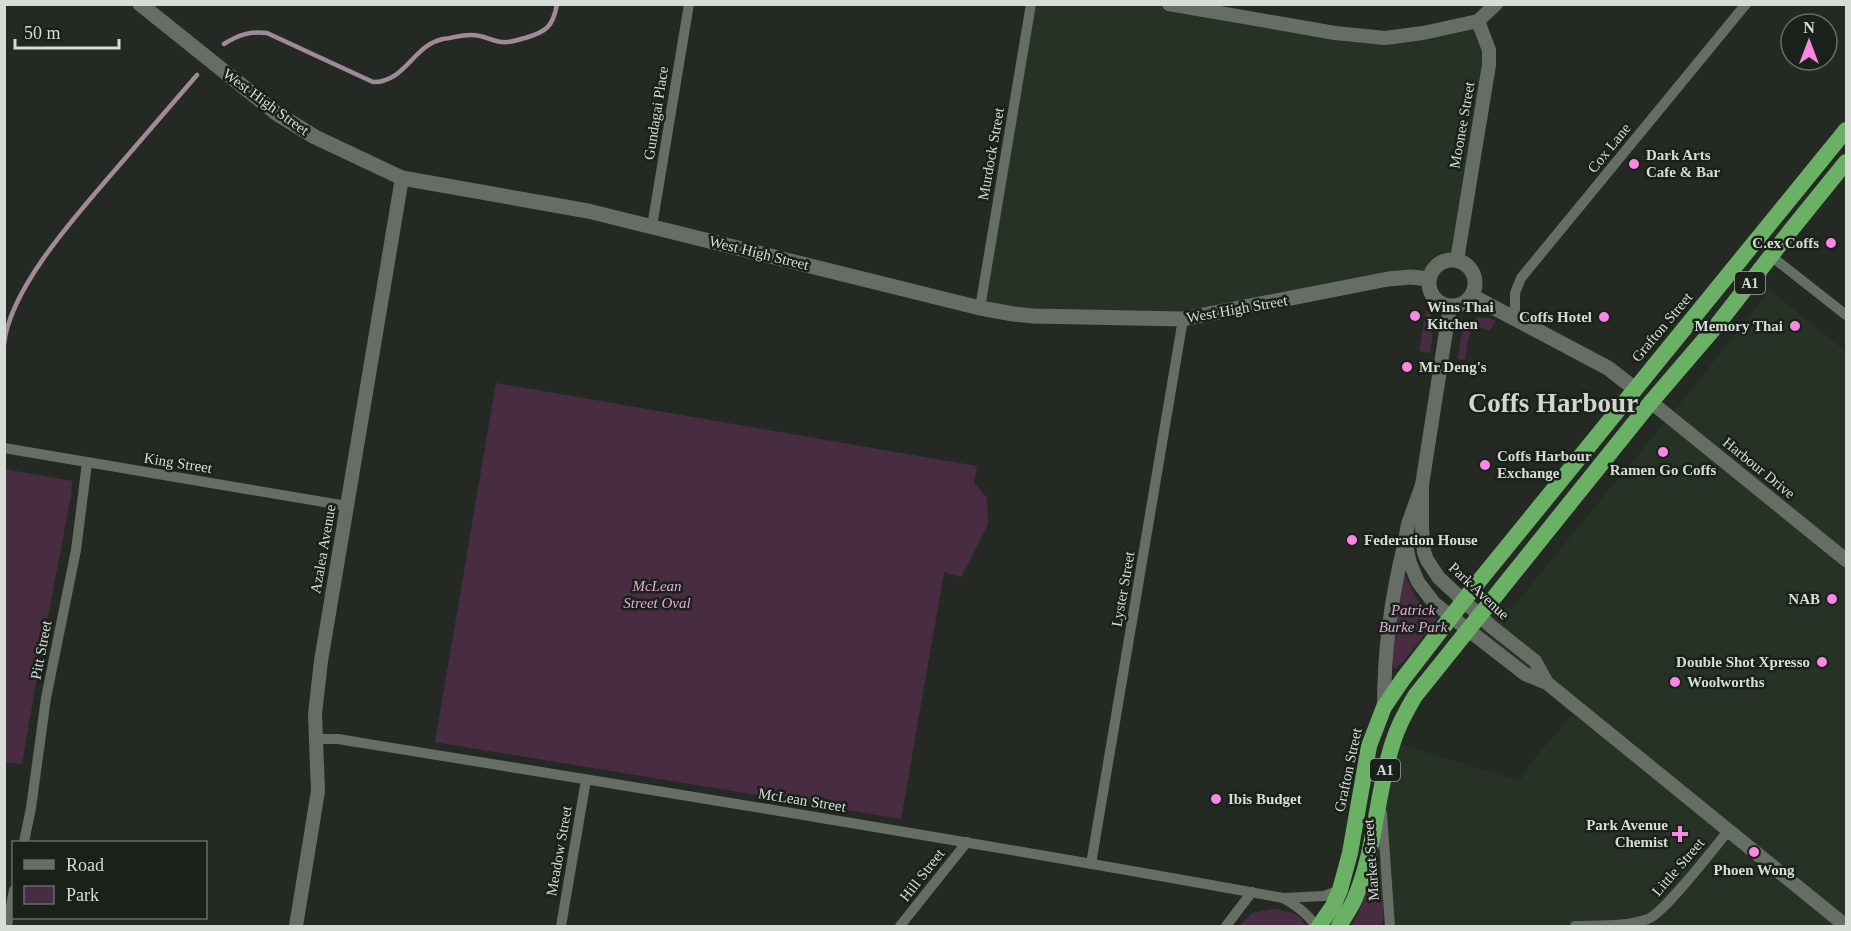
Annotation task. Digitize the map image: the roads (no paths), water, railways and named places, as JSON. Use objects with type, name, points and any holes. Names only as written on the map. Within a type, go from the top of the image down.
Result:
[{"type":"highway","name":"Grafton Street","points":[[1317,927],[1333,906],[1340,890],[1350,853],[1369,746],[1384,707],[1464,600],[1846,130]]},
{"type":"highway","name":"A1","points":[[1339,927],[1354,899],[1366,865],[1380,792],[1393,742],[1415,696],[1651,402],[1717,325],[1846,162]]},
{"type":"highway","points":[[1635,389],[1651,402]]},
{"type":"main road","name":"West High Street","points":[[140,4],[276,113],[315,137],[402,178],[588,211],[980,308],[1033,316],[1183,319],[1389,279],[1411,277],[1429,279]]},
{"type":"main road","points":[[1457,260],[1464,263],[1474,274],[1476,282],[1472,296],[1462,304],[1450,306],[1444,305],[1433,296],[1429,279],[1435,267],[1442,262],[1457,260]]},
{"type":"main road","points":[[1472,296],[1608,368],[1635,389]]},
{"type":"street","name":"Gundagai Place","points":[[652,226],[689,4]]},
{"type":"street","name":"Murdock Street","points":[[980,308],[1031,4]]},
{"type":"street","points":[[1169,4],[1335,33],[1385,38],[1423,33],[1478,21],[1496,4]]},
{"type":"street","name":"Cox Lane","points":[[1515,318],[1515,293],[1521,278],[1746,4]]},
{"type":"street","name":"Moonee Street","points":[[1457,260],[1489,65],[1489,50],[1478,21]]},
{"type":"street","name":"Azalea Avenue","points":[[296,927],[318,791],[315,714],[321,661],[402,178]]},
{"type":"street","points":[[1771,256],[1846,315]]},
{"type":"street","points":[[1422,485],[1450,306]]},
{"type":"street","name":"Lyster Street","points":[[1091,864],[1183,319]]},
{"type":"street","name":"Harbour Drive","points":[[1651,402],[1846,560]]},
{"type":"street","name":"King Street","points":[[4,448],[347,506]]},
{"type":"street","name":"Pitt Street","points":[[24,841],[46,698],[76,550],[87,463]]},
{"type":"street","name":"Park Avenue","points":[[1422,485],[1408,524],[1407,550],[1414,574],[1434,603],[1525,674],[1547,682],[1846,926]]},
{"type":"street","name":"Park Avenue","points":[[1422,485],[1422,528],[1427,560],[1439,578],[1479,616],[1535,661],[1547,682]]},
{"type":"street","points":[[1384,707],[1384,679],[1390,619],[1397,572],[1406,535]]},
{"type":"street","name":"McLean Street","points":[[316,739],[338,739],[967,842],[1283,898],[1324,896],[1340,890]]},
{"type":"street","name":"Meadow Street","points":[[561,927],[586,780]]},
{"type":"street","name":"Market Street","points":[[1380,792],[1390,927]]},
{"type":"street","name":"Little Street","points":[[1575,927],[1608,926],[1650,918],[1664,907],[1729,830]]},
{"type":"street","name":"Hill Street","points":[[900,927],[967,842]]},
{"type":"street","points":[[1226,927],[1252,892]]},
{"type":"street","name":"McLean Street","points":[[1283,898],[1298,906],[1317,927]]},
{"type":"street","points":[[7,927],[12,901]]},
{"type":"waterway","points":[[224,44],[244,34],[267,33],[373,82],[394,76],[424,48],[443,39],[474,35],[508,42],[543,31],[551,23],[557,4]]},
{"type":"waterway","points":[[4,344],[9,322],[19,299],[49,251],[84,206],[197,75]]},
{"type":"place","name":"Dark Arts Cafe & Bar","points":[[1634,164]]},
{"type":"place","name":"C.ex Coffs","points":[[1831,243]]},
{"type":"place","name":"Wins Thai Kitchen","points":[[1415,316]]},
{"type":"place","name":"Coffs Hotel","points":[[1604,317]]},
{"type":"place","name":"Memory Thai","points":[[1795,326]]},
{"type":"place","name":"Mr Deng's","points":[[1407,367]]},
{"type":"place","name":"Ramen Go Coffs","points":[[1663,452]]},
{"type":"place","name":"Coffs Harbour Exchange","points":[[1485,465]]},
{"type":"place","name":"Federation House","points":[[1352,540]]},
{"type":"place","name":"NAB","points":[[1832,599]]},
{"type":"place","name":"Double Shot Xpresso","points":[[1822,662]]},
{"type":"place","name":"Woolworths","points":[[1675,682]]},
{"type":"place","name":"Ibis Budget","points":[[1216,799]]},
{"type":"place","name":"Park Avenue Chemist","points":[[1680,834]]},
{"type":"place","name":"Phoen Wong","points":[[1754,852]]},
{"type":"district","name":"Coffs Harbour","points":[[1553,403]]},
{"type":"park label","name":"McLean Street Oval","points":[[657,594]]},
{"type":"park label","name":"Patrick Burke Park","points":[[1413,618]]}]
